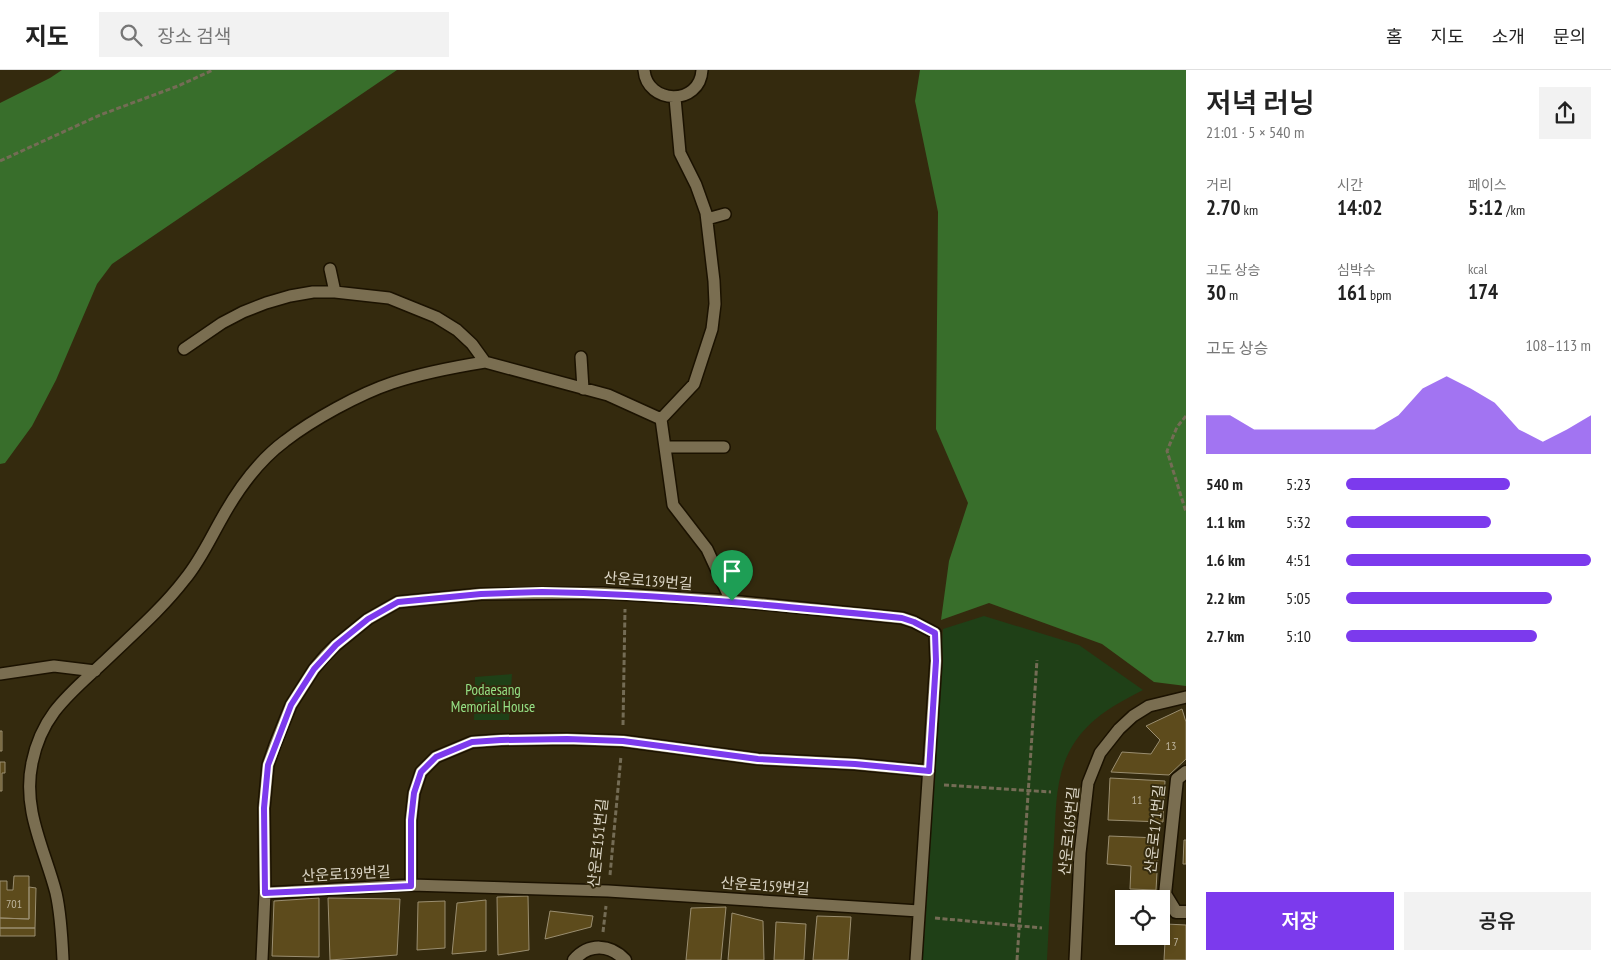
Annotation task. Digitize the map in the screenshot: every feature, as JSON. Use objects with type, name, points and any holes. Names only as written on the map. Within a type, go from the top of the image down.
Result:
[{"type":"street","name":"산운로171번길","points":[[1186,772],[1177,779],[1165,894],[1176,912],[1186,912]]},
{"type":"street","points":[[574,960],[583,952],[601,947],[611,949],[625,960]]},
{"type":"lane","points":[[644,70],[644,76],[656,92],[675,98],[684,96],[692,91],[698,84],[702,70]]},
{"type":"lane","points":[[661,419],[694,384],[712,329],[715,304],[707,220],[696,184],[680,153],[675,98]]},
{"type":"lane","points":[[707,220],[725,214]]},
{"type":"lane","points":[[330,269],[335,292]]},
{"type":"lane","points":[[184,349],[222,323],[266,302],[313,292],[335,292],[389,298],[436,317],[457,330],[472,344],[485,362]]},
{"type":"lane","points":[[581,356],[583,388]]},
{"type":"lane","points":[[64,960],[56,895],[34,826],[29,787],[32,764],[39,738],[50,717],[64,699],[144,624],[186,578],[209,543],[233,498],[267,456],[284,441],[321,418],[390,384],[441,370],[485,362],[608,395],[661,419]]},
{"type":"lane","points":[[661,419],[673,505],[707,549],[732,601]]},
{"type":"lane","points":[[665,447],[724,447]]},
{"type":"lane","name":"산운로139번길","points":[[262,960],[265,893],[264,808],[268,765],[291,705],[314,669],[336,645],[368,619],[398,602],[481,594],[542,592],[732,601],[902,618],[935,633],[936,661],[929,771]]},
{"type":"lane","points":[[0,674],[54,666],[95,671]]},
{"type":"lane","name":"산운로165번길","points":[[1075,960],[1080,853],[1088,782],[1100,753],[1119,729],[1133,716],[1149,706],[1186,697]]},
{"type":"lane","points":[[411,886],[411,820],[414,793],[421,772],[436,757],[472,742],[567,739],[623,741],[758,759],[855,764],[929,771],[924,914],[916,960]]},
{"type":"lane","name":"산운로139번길","points":[[265,893],[411,886],[608,891]]},
{"type":"lane","name":"산운로159번길","points":[[608,891],[924,914]]},
{"type":"path","points":[[0,161],[100,115],[178,86],[213,70]]},
{"type":"path","points":[[1186,416],[1177,427],[1167,451],[1186,512]]},
{"type":"path","name":"산운로151번길","points":[[601,947],[623,741],[626,595]]},
{"type":"path","points":[[1017,960],[1037,660]]},
{"type":"path","points":[[939,785],[1051,792]]},
{"type":"path","points":[[924,914],[1042,928]]},
{"type":"green space","points":[[62,70],[397,70],[112,264],[97,284],[56,380],[32,426],[5,463],[0,464],[0,103]]},
{"type":"green space","points":[[920,70],[1186,70],[1186,686],[1154,682],[1102,644],[989,603],[941,620],[949,561],[968,503],[936,429],[938,212],[915,101]]},
{"type":"green space","points":[[984,616],[1079,645],[1143,690],[1110,708],[1083,731],[1064,762],[1056,808],[1047,960],[919,960],[943,629]]},
{"type":"green space","name":"Podaesang Memorial House","points":[[512,674],[509,720],[474,720],[475,677]]},
{"type":"building","points":[[1182,709],[1186,722],[1186,759],[1169,775],[1111,772],[1122,752],[1151,754],[1160,740],[1146,726]]},
{"type":"building","points":[[0,731],[2,731],[2,751],[0,751]]},
{"type":"building","points":[[0,762],[5,762],[5,773],[2,773],[2,791],[0,791]]},
{"type":"building","points":[[1110,778],[1165,781],[1163,822],[1108,820]]},
{"type":"building","points":[[1109,836],[1159,838],[1156,890],[1130,889],[1131,866],[1107,864]]},
{"type":"building","points":[[1184,840],[1186,840],[1186,864],[1183,864]]},
{"type":"building","points":[[14,876],[29,876],[29,919],[0,918],[0,881],[7,881],[7,890],[13,890]]},
{"type":"building","points":[[29,887],[36,888],[35,928],[0,928],[0,918],[29,919]]},
{"type":"building","points":[[528,896],[529,950],[498,955],[497,897]]},
{"type":"building","points":[[319,898],[319,957],[272,956],[274,901]]},
{"type":"building","points":[[328,898],[400,899],[397,955],[330,960]]},
{"type":"building","points":[[486,900],[486,951],[452,954],[457,903]]},
{"type":"building","points":[[445,901],[445,948],[417,950],[418,902]]},
{"type":"building","points":[[726,907],[721,960],[686,960],[691,908]]},
{"type":"building","points":[[550,911],[593,916],[591,927],[545,939]]},
{"type":"building","points":[[732,913],[763,921],[764,960],[728,960]]},
{"type":"building","points":[[817,916],[851,917],[848,960],[813,960]]},
{"type":"building","points":[[776,922],[806,924],[804,960],[774,960]]},
{"type":"building","points":[[1170,924],[1186,925],[1186,960],[1164,960],[1165,945],[1170,945]]},
{"type":"building","points":[[0,928],[35,928],[35,936],[0,936]]},
{"type":"route","points":[[603,593],[732,601],[902,618],[935,633],[936,661],[929,771],[855,764],[758,759],[623,741],[567,739],[472,742],[436,757],[421,772],[414,793],[411,820],[411,886],[265,893],[264,808],[268,765],[275,745],[291,705],[314,669],[336,645],[368,619],[398,602],[481,594],[603,593]]}]
